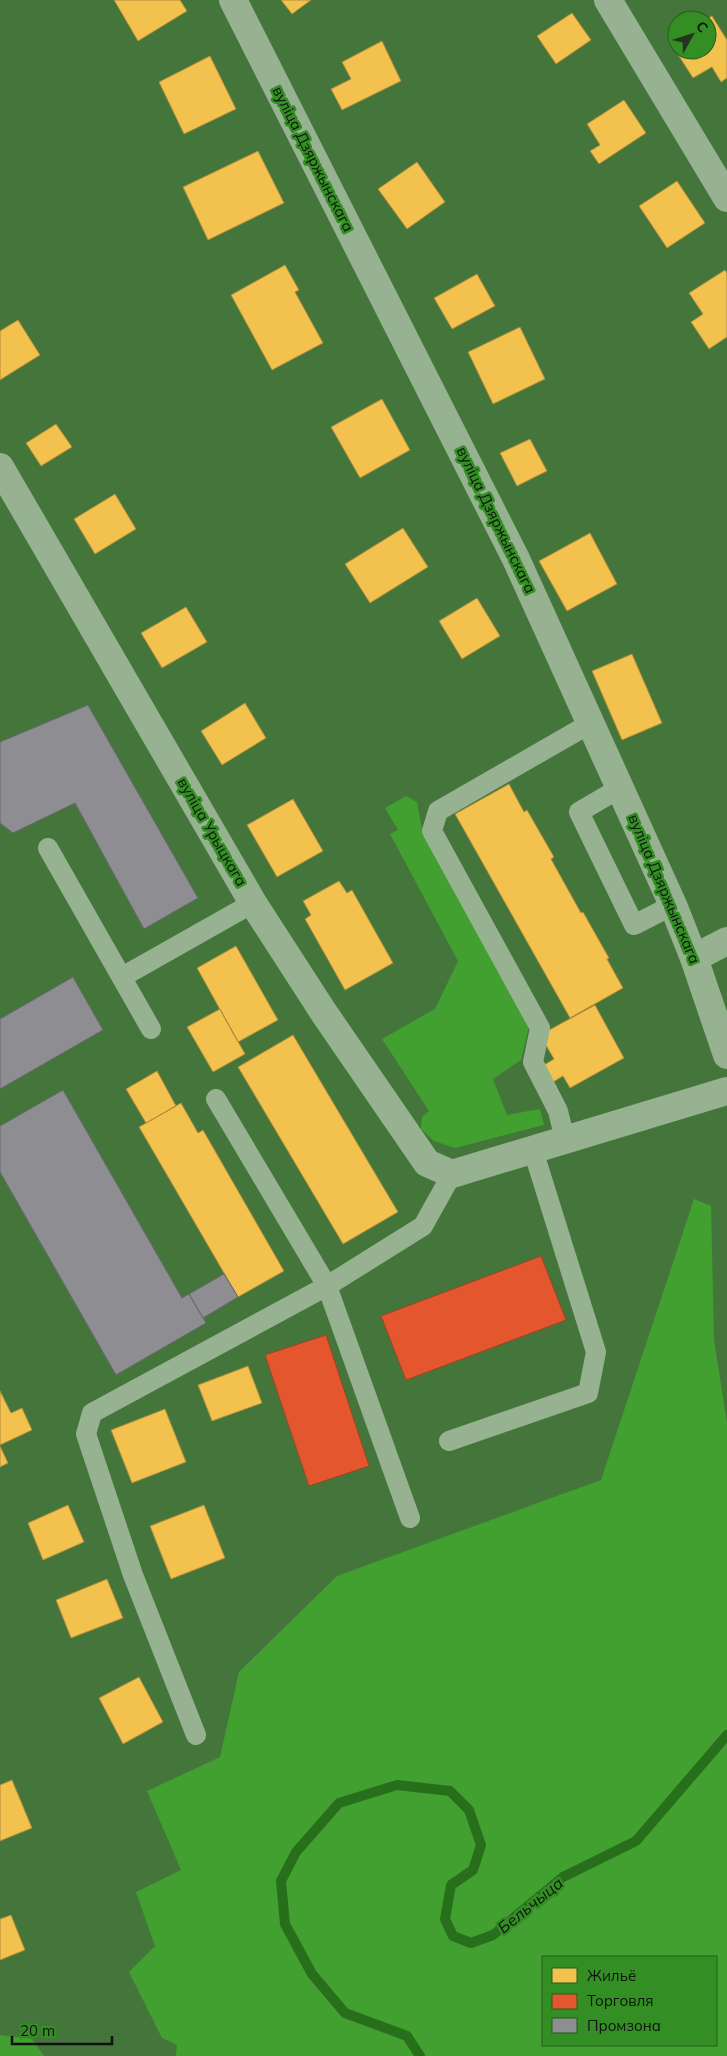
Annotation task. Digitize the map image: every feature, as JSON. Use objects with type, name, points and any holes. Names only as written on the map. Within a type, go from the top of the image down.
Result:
[{"type":"street","name":"вуліца Дзяржынскага","points":[[233,0],[516,559],[673,905],[694,958],[727,1055]]},
{"type":"street","points":[[608,0],[727,198]]},
{"type":"street","name":"вуліца Урыцкага","points":[[0,467],[253,902],[324,1013],[427,1163],[452,1174]]},
{"type":"street","points":[[694,958],[727,941]]},
{"type":"street","points":[[452,1174],[727,1091]]},
{"type":"lane","points":[[565,1140],[558,1111],[533,1062],[540,1028],[432,831],[438,811],[591,723]]},
{"type":"lane","points":[[620,788],[579,812],[634,925],[673,905]]},
{"type":"lane","points":[[48,848],[151,1029]]},
{"type":"lane","points":[[122,977],[253,902]]},
{"type":"lane","points":[[216,1099],[327,1286],[410,1518]]},
{"type":"lane","points":[[449,1441],[588,1393],[596,1352],[533,1150]]},
{"type":"lane","points":[[196,1736],[133,1575],[86,1434],[92,1413],[327,1286],[423,1226],[452,1174]]},
{"type":"green space","points":[[406,796],[417,802],[423,835],[529,1026],[521,1060],[493,1079],[507,1115],[540,1109],[544,1125],[455,1148],[434,1141],[421,1129],[422,1117],[429,1111],[382,1039],[435,1009],[458,961],[390,834],[398,830],[385,808]]},
{"type":"green space","points":[[694,1199],[711,1206],[714,1340],[727,1423],[727,2056],[176,2056],[177,2045],[162,2038],[129,1972],[155,1946],[136,1892],[181,1870],[147,1791],[220,1757],[239,1672],[337,1576],[601,1480]]},
{"type":"green space","points":[[0,2035],[32,2039],[44,2056],[0,2056]]},
{"type":"building: Жильё","points":[[114,0],[180,0],[187,11],[138,41]]},
{"type":"building: Жильё","points":[[281,0],[311,0],[292,14]]},
{"type":"building: Жильё","points":[[572,13],[591,40],[556,64],[537,36]]},
{"type":"building: Жильё","points":[[717,24],[727,40],[727,78],[721,82],[712,67],[693,78],[682,60],[717,60]]},
{"type":"building: Жильё","points":[[382,41],[401,81],[342,110],[331,89],[351,79],[342,62]]},
{"type":"building: Жильё","points":[[210,56],[236,109],[184,134],[159,82]]},
{"type":"building: Жильё","points":[[624,100],[646,133],[599,164],[590,151],[600,145],[587,124]]},
{"type":"building: Жильё","points":[[258,151],[284,203],[208,240],[183,187]]},
{"type":"building: Жильё","points":[[417,162],[445,202],[407,229],[378,189]]},
{"type":"building: Жильё","points":[[677,181],[705,223],[667,248],[639,206]]},
{"type":"building: Жильё","points":[[285,265],[299,290],[295,292],[323,343],[272,370],[231,295]]},
{"type":"building: Жильё","points":[[725,270],[727,273],[727,337],[709,349],[691,322],[703,314],[689,293]]},
{"type":"building: Жильё","points":[[477,274],[495,306],[452,329],[434,298]]},
{"type":"building: Жильё","points":[[18,320],[40,355],[0,380],[0,331]]},
{"type":"building: Жильё","points":[[520,327],[545,379],[493,404],[468,352]]},
{"type":"building: Жильё","points":[[382,399],[410,450],[360,478],[331,427]]},
{"type":"building: Жильё","points":[[56,424],[72,447],[41,466],[26,443]]},
{"type":"building: Жильё","points":[[530,439],[547,471],[517,486],[500,453]]},
{"type":"building: Жильё","points":[[115,494],[136,529],[95,554],[74,519]]},
{"type":"building: Жильё","points":[[403,528],[428,567],[370,603],[345,564]]},
{"type":"building: Жильё","points":[[590,533],[617,584],[567,611],[539,561]]},
{"type":"building: Жильё","points":[[477,598],[500,636],[462,659],[439,621]]},
{"type":"building: Жильё","points":[[186,607],[207,642],[162,668],[141,633]]},
{"type":"building: Жильё","points":[[632,654],[662,723],[622,740],[592,671]]},
{"type":"building: Жильё","points":[[245,703],[266,738],[222,765],[201,731]]},
{"type":"building: Жильё","points":[[509,784],[524,812],[527,810],[554,857],[551,859],[609,958],[607,959],[623,988],[570,1018],[455,814]]},
{"type":"building: Жильё","points":[[293,799],[323,851],[277,877],[247,825]]},
{"type":"building: Жильё","points":[[339,881],[347,893],[352,890],[393,963],[345,990],[305,919],[311,915],[303,901]]},
{"type":"building: Жильё","points":[[236,946],[278,1020],[238,1042],[197,968]]},
{"type":"building: Жильё","points":[[595,1005],[624,1058],[570,1088],[563,1076],[548,1085],[539,1068],[554,1059],[540,1035]]},
{"type":"building: Жильё","points":[[220,1009],[245,1054],[213,1072],[187,1027]]},
{"type":"building: Жильё","points":[[293,1035],[398,1212],[343,1244],[238,1067]]},
{"type":"building: Жильё","points":[[157,1071],[176,1106],[146,1123],[126,1089]]},
{"type":"building: Жильё","points":[[181,1103],[198,1133],[203,1130],[284,1271],[238,1297],[139,1127]]},
{"type":"building: Жильё","points":[[248,1366],[262,1403],[212,1421],[198,1385]]},
{"type":"building: Жильё","points":[[0,1391],[11,1413],[22,1408],[32,1430],[0,1445]]},
{"type":"building: Жильё","points":[[165,1409],[186,1462],[132,1483],[111,1430]]},
{"type":"building: Жильё","points":[[0,1446],[8,1463],[0,1467]]},
{"type":"building: Жильё","points":[[68,1505],[84,1542],[43,1560],[28,1523]]},
{"type":"building: Жильё","points":[[204,1505],[225,1558],[171,1579],[150,1526]]},
{"type":"building: Жильё","points":[[107,1579],[123,1618],[71,1638],[56,1600]]},
{"type":"building: Жильё","points":[[139,1677],[163,1722],[123,1744],[99,1698]]},
{"type":"building: Жильё","points":[[12,1780],[32,1828],[0,1841],[0,1785]]},
{"type":"building: Жильё","points":[[11,1915],[25,1950],[0,1960],[0,1919]]},
{"type":"building: Торговля","points":[[541,1256],[566,1320],[406,1380],[381,1316]]},
{"type":"building: Торговля","points":[[326,1335],[369,1466],[309,1486],[265,1355]]},
{"type":"building: Промзона","points":[[88,705],[198,898],[144,929],[75,803],[13,833],[0,823],[0,742]]},
{"type":"building: Промзона","points":[[73,977],[103,1030],[0,1089],[0,1019]]},
{"type":"building: Промзона","points":[[63,1090],[182,1298],[189,1294],[206,1323],[116,1375],[0,1172],[0,1126]]},
{"type":"building: Промзона","points":[[224,1274],[238,1297],[203,1318],[189,1294]]},
{"type":"waterway","name":"Бельчыца","points":[[420,2056],[407,2036],[345,2013],[312,1974],[285,1924],[281,1881],[296,1852],[339,1803],[397,1785],[450,1791],[469,1810],[481,1845],[473,1870],[451,1885],[445,1919],[453,1936],[471,1943],[493,1935],[563,1877],[636,1841],[727,1735]]}]
